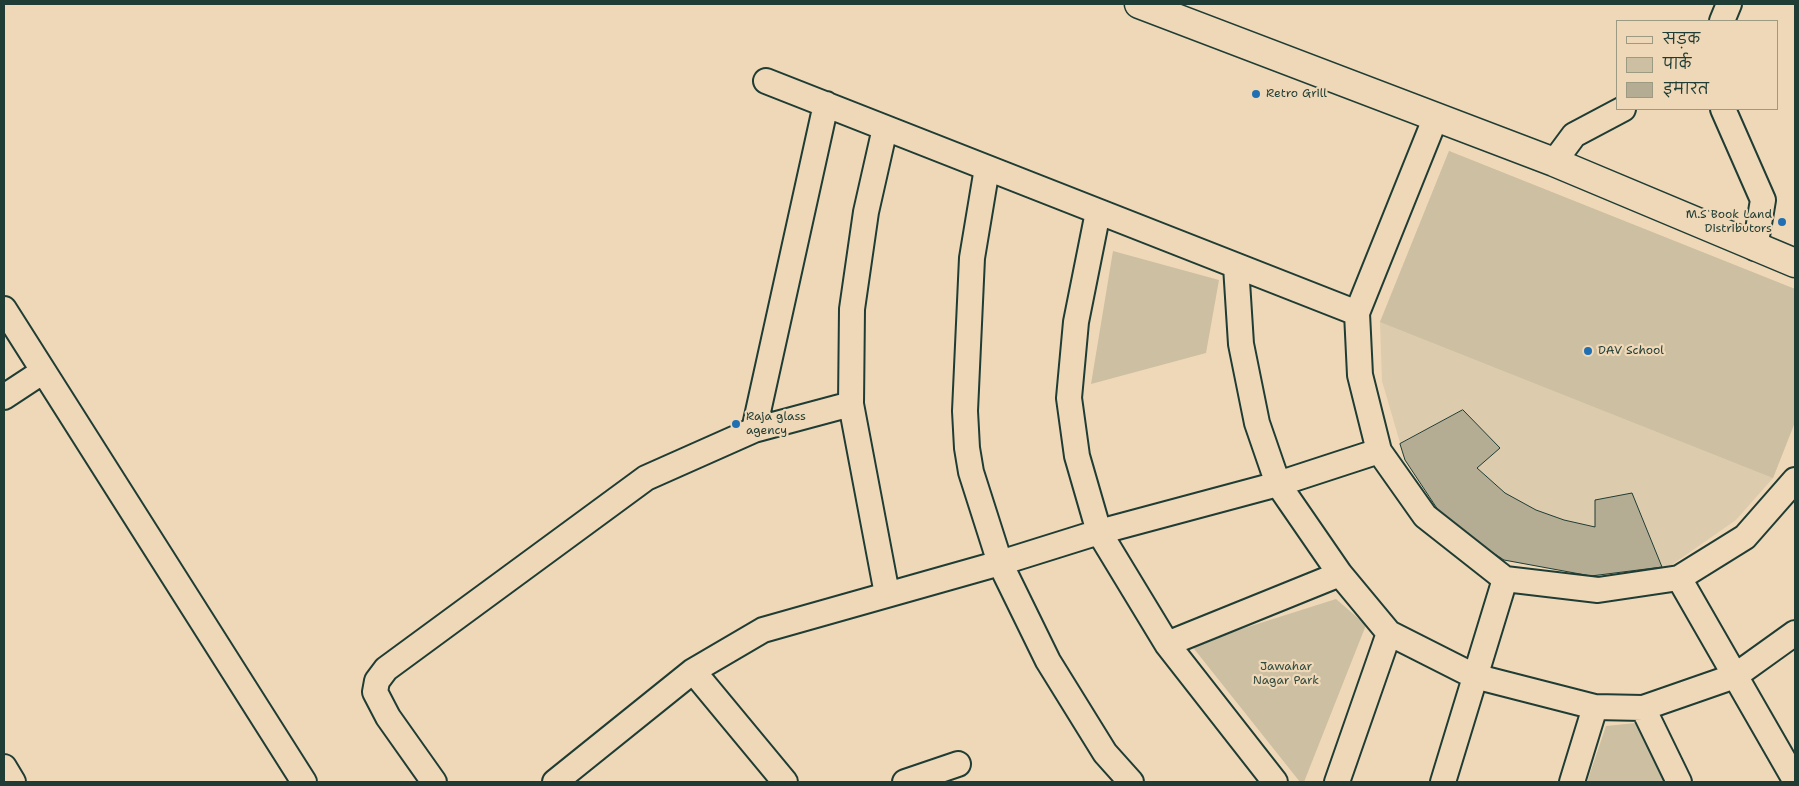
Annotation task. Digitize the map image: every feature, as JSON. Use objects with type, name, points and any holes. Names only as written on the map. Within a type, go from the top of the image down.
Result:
[{"type":"main road","points":[[1139,4],[1435,119],[1554,162],[1755,248],[1795,263]]},
{"type":"street","points":[[1722,20],[1729,4]]},
{"type":"street","points":[[766,80],[1356,314]]},
{"type":"street","points":[[754,430],[826,104]]},
{"type":"street","points":[[1554,162],[1574,135],[1621,110]]},
{"type":"street","points":[[1723,110],[1763,200],[1755,248]]},
{"type":"street","points":[[1435,119],[1356,314],[1360,375],[1379,451],[1425,516],[1505,579],[1598,590],[1679,578],[1744,538],[1795,480]]},
{"type":"street","points":[[885,128],[866,212],[852,309],[851,404],[887,594]]},
{"type":"street","points":[[987,168],[972,258],[966,420],[967,448],[971,472],[1000,563],[1048,661],[1105,753],[1131,782]]},
{"type":"street","points":[[1098,212],[1076,322],[1069,398],[1077,456],[1099,532],[1167,644],[1275,782]]},
{"type":"street","points":[[1236,266],[1241,344],[1257,423],[1278,484],[1340,574],[1389,633],[1474,676],[1595,707],[1643,708],[1735,676],[1795,633]]},
{"type":"street","points":[[4,309],[42,372],[304,782]]},
{"type":"street","points":[[4,397],[42,372]]},
{"type":"street","points":[[434,782],[380,704],[375,692],[377,681],[386,669],[646,478],[754,430],[851,404]]},
{"type":"street","points":[[555,782],[693,671],[763,630],[1000,563],[1099,532],[1278,484],[1379,451]]},
{"type":"street","points":[[1167,644],[1340,574]]},
{"type":"street","points":[[1679,578],[1795,780]]},
{"type":"street","points":[[1443,782],[1505,579]]},
{"type":"street","points":[[1337,782],[1389,633]]},
{"type":"street","points":[[693,671],[785,782]]},
{"type":"street","points":[[1572,782],[1595,707]]},
{"type":"street","points":[[1643,708],[1679,782]]},
{"type":"street","points":[[905,782],[958,764]]},
{"type":"street","points":[[4,767],[13,782]]},
{"type":"shaded area","name":"DAV School","points":[[1449,151],[1795,289],[1795,422],[1773,478],[1736,520],[1670,566],[1591,576],[1504,560],[1446,522],[1405,460],[1382,381],[1380,322]]},
{"type":"green space","points":[[1449,151],[1795,289],[1795,422],[1773,478],[1380,322]]},
{"type":"green space","points":[[1113,251],[1219,280],[1206,353],[1091,384]]},
{"type":"green space","name":"Jawahar Nagar Park","points":[[1336,599],[1366,625],[1304,782],[1300,782],[1191,645]]},
{"type":"green space","points":[[1636,723],[1665,782],[1587,782],[1606,726]]},
{"type":"building","points":[[1463,410],[1500,448],[1477,468],[1505,493],[1536,510],[1564,520],[1595,527],[1595,500],[1632,493],[1662,567],[1591,576],[1504,560],[1446,522],[1405,460],[1400,444]]},
{"type":"place","name":"Retro Grill","points":[[1256,94]]},
{"type":"place","name":"M.S Book Land Distributors","points":[[1782,222]]},
{"type":"place","name":"DAV School","points":[[1588,351]]},
{"type":"place","name":"Raja glass agency","points":[[736,424]]}]
